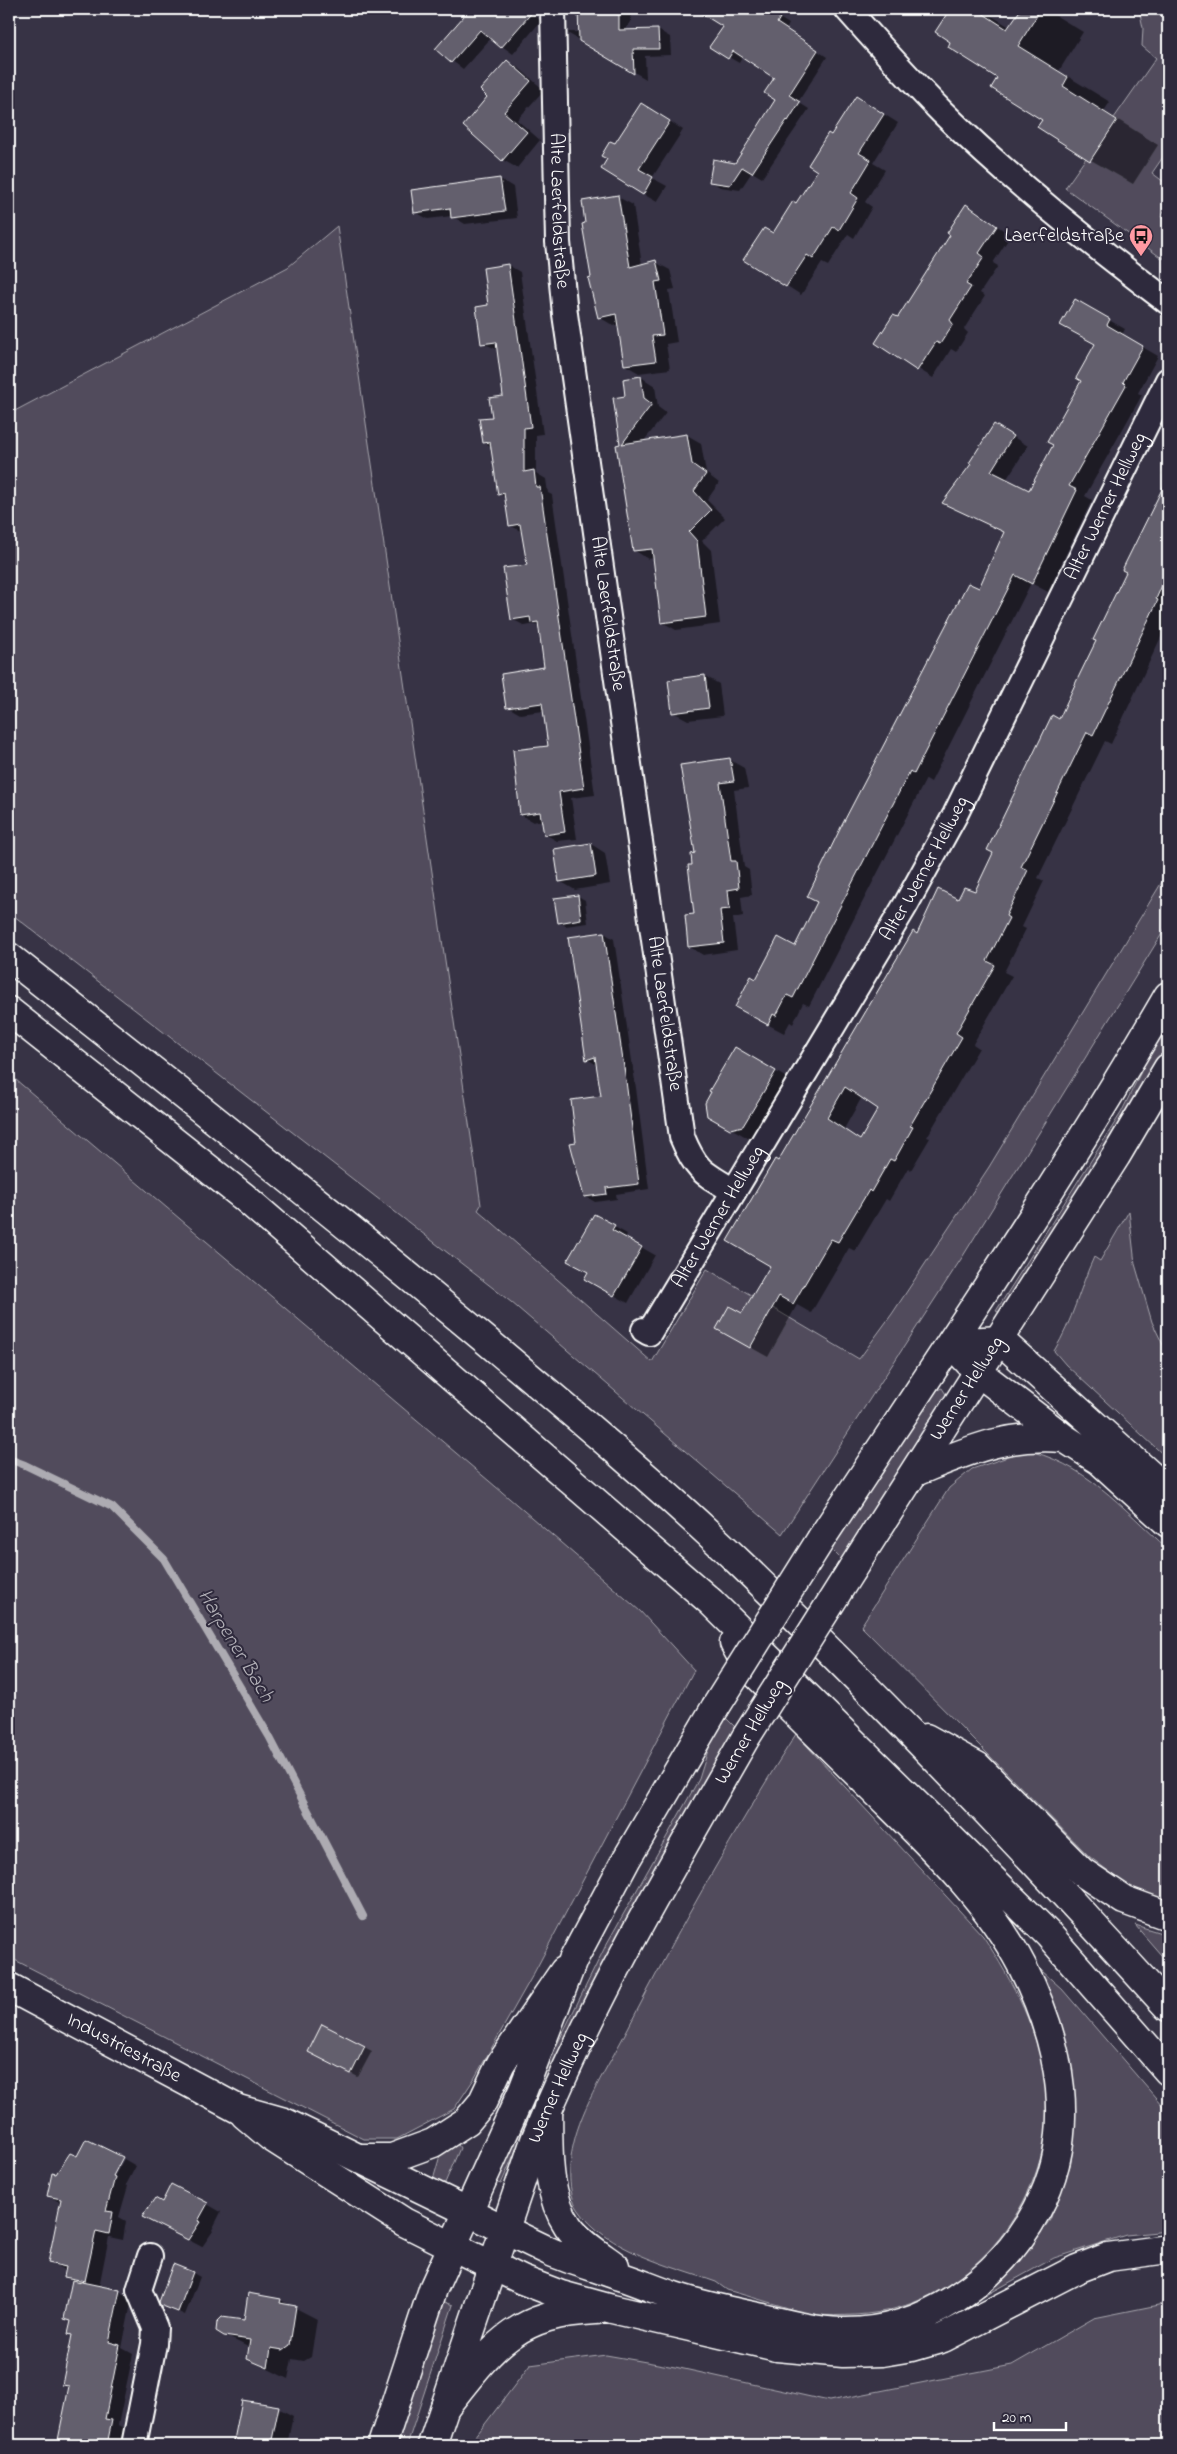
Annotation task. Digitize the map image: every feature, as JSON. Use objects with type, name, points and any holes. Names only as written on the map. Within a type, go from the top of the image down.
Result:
[{"type":"main road","points":[[9,957],[336,1215],[591,1429],[741,1564],[902,1726],[1082,1912],[1168,2008]]},
{"type":"main road","name":"Werner Hellweg","points":[[382,2445],[434,2289],[523,2090],[573,1960],[626,1860],[715,1708],[821,1539],[952,1343],[1101,1107],[1168,996]]},
{"type":"main road","points":[[9,1012],[244,1197],[711,1602],[1049,1935],[1168,2071]]},
{"type":"main road","name":"Werner Hellweg","points":[[432,2445],[535,2140],[548,2108],[573,2053],[663,1881],[746,1737],[1000,1340],[1116,1156],[1168,1068]]},
{"type":"main road","points":[[952,1343],[1000,1340],[1168,1491]]},
{"type":"main road","points":[[952,1343],[978,1372],[1064,1438],[1100,1461],[1168,1523]]},
{"type":"main road","points":[[915,1472],[994,1442],[1034,1436],[1064,1438]]},
{"type":"main road","points":[[548,2108],[549,2161],[558,2208],[568,2227],[591,2248],[637,2282],[677,2297],[807,2328],[840,2332],[868,2330],[918,2317],[960,2295],[984,2279],[1018,2242],[1045,2195],[1057,2158],[1060,2136],[1061,2093],[1054,2046],[1033,1990],[1008,1942],[980,1902],[933,1848],[745,1663],[711,1602]]},
{"type":"main road","points":[[902,1726],[977,1766],[1082,1872],[1124,1900],[1168,1916]]},
{"type":"main road","name":"Werner Hellweg","points":[[521,2035],[549,1990],[573,1960]]},
{"type":"main road","name":"Industriestraße","points":[[9,1987],[238,2109],[284,2122],[554,2253],[637,2282]]},
{"type":"main road","name":"Industriestraße","points":[[359,2158],[392,2158],[433,2143],[461,2125],[482,2102],[501,2063],[521,2035]]},
{"type":"main road","name":"Industriestraße","points":[[238,2109],[271,2137],[404,2222],[522,2280],[561,2295],[612,2309]]},
{"type":"main road","points":[[445,2407],[486,2356],[512,2333],[549,2316],[570,2311],[612,2309],[777,2346],[814,2352],[882,2352],[912,2347],[943,2338],[1078,2269],[1108,2257],[1168,2249]]},
{"type":"street","name":"Alte Laerfeldstraße","points":[[553,9],[558,242],[565,314],[682,1137],[692,1162],[710,1177],[734,1191]]},
{"type":"street","points":[[847,9],[942,112],[982,149],[1061,218],[1168,302]]},
{"type":"street","name":"Alter Werner Hellweg","points":[[644,1330],[649,1333],[905,906],[955,815],[1168,380]]},
{"type":"street","points":[[134,2445],[154,2344],[155,2328],[140,2290],[150,2256]]},
{"type":"shaded area","points":[[1139,9],[1168,9],[1168,161],[1163,157],[1152,173],[1168,185],[1168,205],[1161,217],[1168,221],[1168,248],[1163,259],[1065,188],[1156,58],[1142,46],[1143,28]]},
{"type":"shaded area","points":[[337,226],[481,1205],[478,1210],[652,1362],[707,1269],[859,1359],[892,1314],[989,1167],[1168,872],[1168,924],[963,1256],[782,1534],[511,1302],[9,912],[9,414],[288,267]]},
{"type":"shaded area","points":[[1168,1016],[1168,1045],[1125,1117],[1000,1313],[996,1311],[1121,1113]]},
{"type":"shaded area","points":[[9,1074],[640,1611],[694,1670],[534,1973],[474,2079],[454,2109],[397,2139],[364,2139],[9,1957]]},
{"type":"shaded area","points":[[1129,1211],[1135,1264],[1152,1322],[1168,1355],[1168,1459],[1066,1365],[1054,1351],[1071,1317],[1094,1257],[1100,1261]]},
{"type":"shaded area","points":[[942,1388],[947,1396],[843,1561],[830,1548],[935,1391]]},
{"type":"shaded area","points":[[1021,1449],[1044,1455],[1083,1475],[1118,1502],[1168,1549],[1168,1905],[1128,1886],[1090,1857],[861,1626],[949,1488],[972,1469],[1005,1458],[1005,1450]]},
{"type":"shaded area","points":[[725,1717],[737,1729],[611,1948],[553,2066],[501,2184],[495,2182],[548,2063],[605,1947],[699,1779],[709,1747]]},
{"type":"shaded area","points":[[796,1734],[983,1936],[1005,1971],[1024,2008],[1038,2047],[1046,2088],[1046,2124],[1040,2159],[1028,2193],[1010,2224],[987,2252],[960,2276],[930,2295],[897,2308],[867,2314],[814,2315],[803,2313],[727,2290],[716,2282],[641,2255],[605,2236],[590,2224],[574,2202],[571,2187],[570,2170],[573,2146],[577,2131],[596,2086],[708,1880]]},
{"type":"shaded area","points":[[1135,1925],[1168,1935],[1168,1963]]},
{"type":"shaded area","points":[[1032,1962],[1062,1989],[1168,2112],[1168,2231],[1126,2235],[1054,2258],[972,2303],[1013,2270],[1050,2220],[1071,2163],[1075,2105],[1057,2029]]},
{"type":"shaded area","points":[[457,2143],[460,2148],[445,2183],[441,2185],[433,2180],[441,2152]]},
{"type":"shaded area","points":[[437,2299],[453,2305],[407,2445],[388,2445]]},
{"type":"shaded area","points":[[1168,2303],[1168,2445],[469,2445],[530,2365],[606,2355],[675,2367],[829,2401],[1012,2365],[1094,2318]]},
{"type":"building","points":[[456,9],[535,9],[501,48],[480,30],[451,63],[435,49],[464,16]]},
{"type":"building","points":[[578,9],[616,9],[616,14],[619,15],[619,30],[658,29],[659,49],[633,49],[634,74],[579,41]]},
{"type":"building","points":[[694,9],[766,9],[780,18],[777,23],[818,50],[789,95],[800,102],[788,121],[752,173],[742,167],[730,185],[709,182],[713,159],[735,163],[775,100],[764,93],[774,78],[733,51],[728,59],[709,47],[723,27]]},
{"type":"building","points":[[950,9],[976,9],[1007,29],[1021,9],[1041,9],[1018,46],[1068,77],[1063,86],[1117,120],[1090,161],[1037,127],[1042,120],[991,88],[997,78],[948,47],[950,42],[935,32]]},
{"type":"building","points":[[507,60],[531,81],[504,112],[527,132],[502,161],[463,126],[487,97],[480,90]]},
{"type":"building","points":[[856,96],[884,114],[859,153],[871,160],[851,193],[858,198],[839,230],[833,227],[813,259],[807,255],[786,287],[743,260],[764,228],[773,233],[793,201],[796,203],[817,171],[808,165],[828,133],[831,135]]},
{"type":"building","points":[[641,103],[670,121],[639,169],[653,177],[643,195],[601,169],[607,159],[601,156],[610,141],[615,143]]},
{"type":"building","points":[[500,178],[505,211],[451,218],[450,208],[414,213],[411,190]]},
{"type":"building","points":[[618,195],[630,267],[656,260],[661,281],[655,282],[663,335],[652,336],[656,361],[624,365],[616,314],[598,318],[588,278],[591,277],[582,224],[585,223],[582,201]]},
{"type":"building","points":[[966,204],[997,226],[979,253],[984,257],[966,284],[971,287],[950,320],[953,324],[940,344],[936,342],[917,371],[875,343],[893,315],[898,317],[950,235],[947,233]]},
{"type":"building","points":[[508,264],[531,427],[524,428],[524,472],[534,470],[536,487],[540,487],[584,788],[559,792],[565,832],[544,835],[540,812],[520,815],[513,750],[548,746],[542,703],[506,708],[501,674],[544,667],[538,622],[531,623],[530,617],[511,620],[503,568],[527,565],[520,524],[509,526],[504,493],[498,495],[490,442],[483,443],[479,418],[492,417],[489,398],[503,396],[496,342],[481,344],[476,307],[488,305],[483,268]]},
{"type":"building","points":[[1075,299],[1110,319],[1107,325],[1143,346],[1123,382],[1126,385],[1069,486],[1077,490],[1032,584],[1015,575],[914,774],[910,771],[793,998],[787,995],[776,1016],[773,1014],[768,1025],[735,1007],[751,976],[756,979],[778,937],[795,946],[817,902],[807,897],[841,827],[968,583],[979,588],[1004,532],[942,503],[971,464],[969,463],[994,424],[1013,436],[991,471],[1029,490],[1053,445],[1047,442],[1081,381],[1076,378],[1095,344],[1060,325]]},
{"type":"building","points":[[641,376],[644,398],[652,404],[622,444],[687,434],[692,464],[706,474],[694,491],[711,510],[689,532],[697,541],[706,617],[661,623],[652,549],[633,551],[616,445],[620,444],[613,398],[625,396],[623,379]]},
{"type":"building","points":[[1168,477],[1168,572],[1156,599],[1158,600],[1093,735],[1087,732],[1021,867],[1028,870],[1006,916],[1009,918],[987,961],[995,965],[956,1033],[962,1037],[910,1126],[913,1127],[894,1161],[890,1159],[838,1242],[831,1239],[793,1304],[779,1296],[750,1348],[716,1329],[729,1306],[742,1313],[770,1266],[727,1241],[775,1159],[778,1161],[913,931],[917,934],[938,889],[958,899],[964,887],[975,891],[993,853],[987,850],[1052,715],[1059,719],[1096,641],[1093,640],[1126,572],[1122,570]],"holes":[[[845,1087],[878,1109],[860,1140],[827,1118]]]},
{"type":"building","points":[[705,675],[709,708],[672,713],[668,680]]},
{"type":"building","points":[[730,758],[734,781],[720,783],[731,861],[736,861],[739,888],[728,890],[730,909],[720,910],[724,943],[688,947],[685,915],[694,914],[688,865],[692,865],[691,854],[695,853],[680,765]]},
{"type":"building","points":[[591,843],[596,876],[559,882],[554,849]]},
{"type":"building","points":[[578,895],[581,919],[558,923],[554,898]]},
{"type":"building","points":[[604,932],[639,1184],[606,1188],[607,1194],[584,1197],[570,1143],[576,1142],[571,1100],[601,1096],[595,1057],[586,1060],[568,937]]},
{"type":"building","points":[[735,1047],[776,1071],[743,1126],[730,1129],[707,1116],[705,1103],[711,1092],[709,1091]]},
{"type":"building","points":[[594,1214],[615,1225],[612,1230],[642,1247],[614,1296],[584,1279],[588,1272],[567,1261]]},
{"type":"building","points":[[322,2024],[365,2046],[351,2074],[308,2052]]},
{"type":"building","points":[[86,2139],[123,2157],[113,2176],[115,2177],[106,2211],[113,2212],[109,2234],[96,2231],[85,2281],[64,2277],[66,2267],[48,2263],[61,2199],[47,2196],[52,2173],[56,2174],[70,2153],[77,2156]]},
{"type":"building","points":[[171,2184],[208,2203],[198,2221],[200,2222],[188,2240],[142,2217],[155,2198],[162,2202]]},
{"type":"building","points":[[173,2264],[193,2272],[178,2312],[160,2305],[159,2302]]},
{"type":"building","points":[[72,2280],[120,2290],[109,2342],[120,2345],[105,2419],[112,2420],[107,2445],[57,2445],[69,2386],[62,2385],[72,2335],[68,2334],[71,2321],[64,2319]]},
{"type":"building","points":[[248,2293],[281,2299],[280,2303],[296,2306],[290,2345],[283,2350],[271,2348],[268,2368],[247,2359],[250,2340],[224,2336],[216,2331],[217,2322],[222,2317],[244,2320]]},
{"type":"building","points":[[242,2400],[279,2406],[271,2445],[233,2445]]},
{"type":"waterway","name":"Harpener Bach","points":[[9,1459],[112,1507],[164,1559],[269,1736],[363,1916]]},
{"type":"place","name":"Laerfeldstraße","points":[[1141,257]]}]
